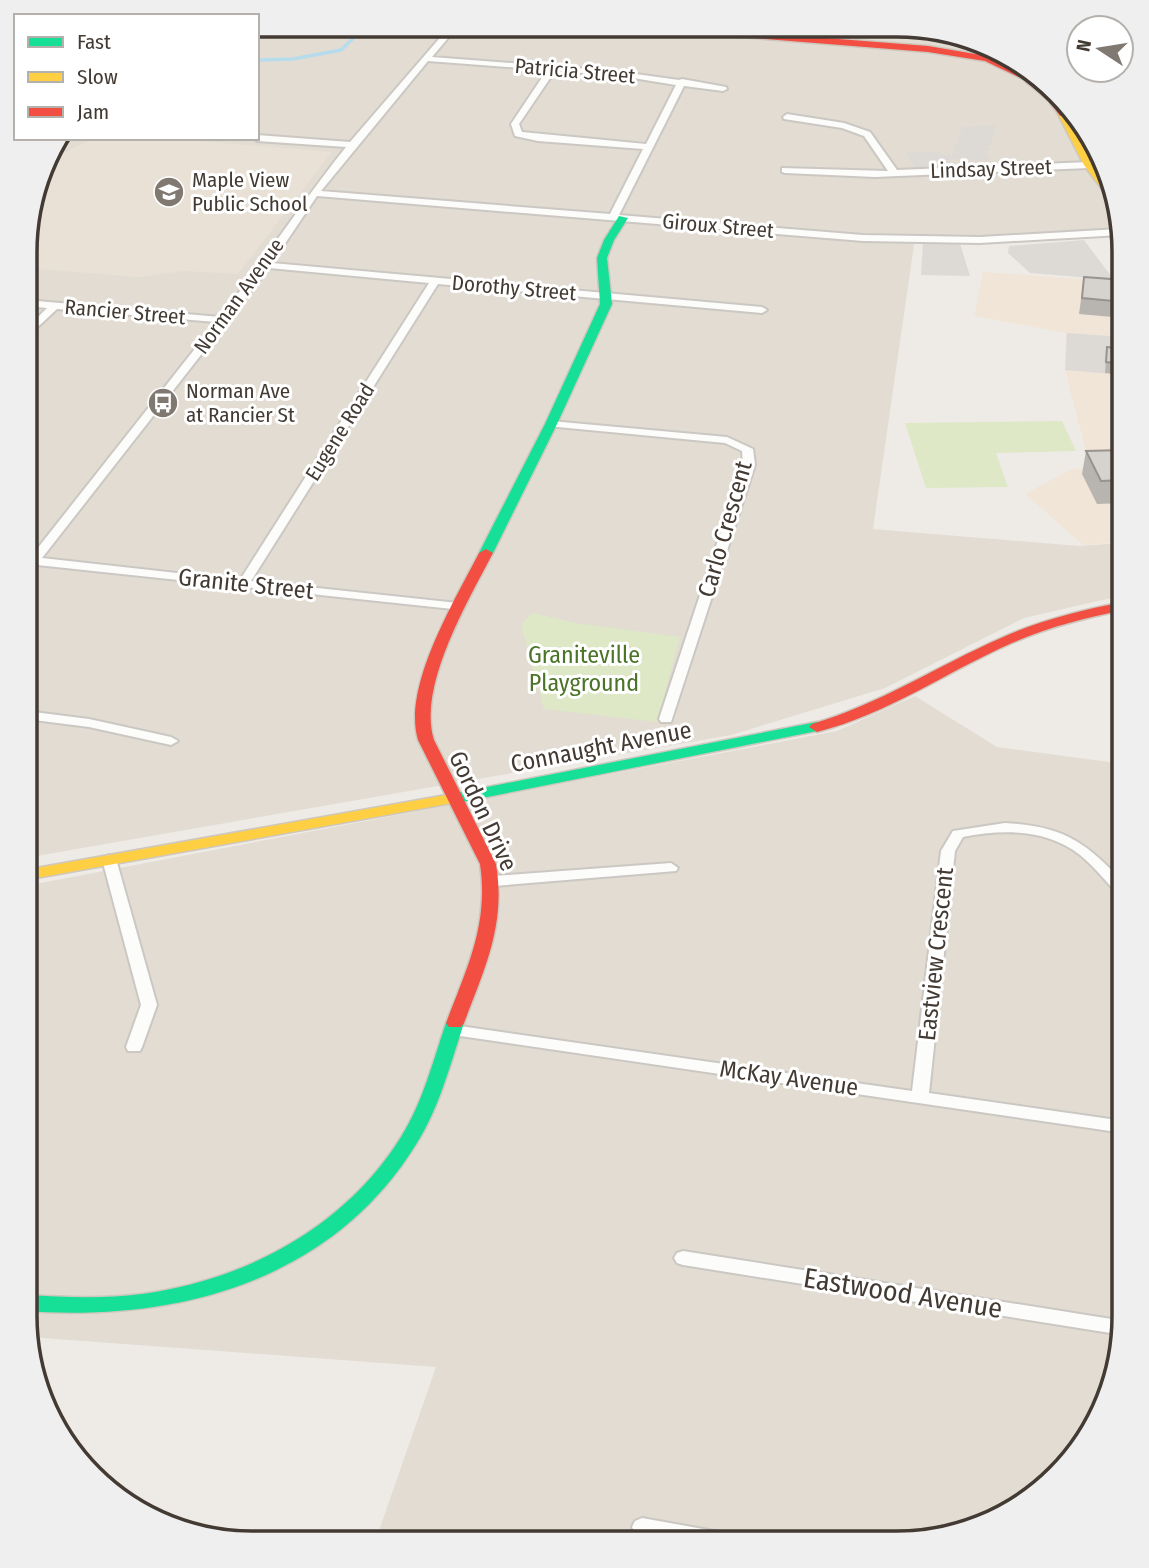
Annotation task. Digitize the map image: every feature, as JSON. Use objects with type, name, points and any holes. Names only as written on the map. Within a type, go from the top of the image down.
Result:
[{"type":"street","name":"Norman Avenue","points":[[37,557],[266,265],[287,229],[353,145],[445,37]]},
{"type":"street","points":[[779,37],[928,49],[988,60],[1013,71]]},
{"type":"street","name":"Patricia Street","points":[[427,59],[682,81],[723,89]]},
{"type":"street","points":[[553,68],[515,124],[518,134],[646,147]]},
{"type":"street","name":"Gordon Drive","points":[[37,1303],[109,1305],[158,1300],[205,1289],[289,1256],[358,1208],[388,1174],[410,1140],[491,922],[494,881],[426,740],[421,720],[423,699],[458,607],[551,424],[606,304],[602,258],[608,240],[646,147],[682,81]]},
{"type":"street","points":[[1064,116],[1088,165],[1100,180]]},
{"type":"street","points":[[787,117],[844,126],[867,134],[894,173]]},
{"type":"street","points":[[259,138],[353,145]]},
{"type":"street","name":"Lindsay Street","points":[[785,170],[894,173],[1088,165]]},
{"type":"street","name":"Giroux Street","points":[[317,193],[863,239],[980,240],[1111,233]]},
{"type":"street","name":"Dorothy Street","points":[[266,265],[762,310]]},
{"type":"street","name":"Eugene Road","points":[[244,583],[435,281]]},
{"type":"street","name":"Rancier Street","points":[[37,304],[223,320]]},
{"type":"street","points":[[37,324],[54,306]]},
{"type":"street","name":"Carlo Crescent","points":[[551,424],[727,440],[747,449],[749,465],[666,719]]},
{"type":"street","name":"Granite Street","points":[[37,567],[244,583],[458,607]]},
{"type":"street","name":"Connaught Avenue","points":[[37,872],[453,800],[832,723],[883,704],[1030,630],[1082,614],[1112,608]]},
{"type":"street","points":[[37,716],[89,723],[170,741]]},
{"type":"street","name":"Eastview Crescent","points":[[920,1097],[948,851],[958,834],[986,827],[1020,828],[1051,835],[1081,849],[1112,879]]},
{"type":"street","points":[[109,859],[149,1004],[134,1047]]},
{"type":"street","points":[[494,881],[671,867]]},
{"type":"street","name":"McKay Avenue","points":[[453,1030],[1112,1125]]},
{"type":"street","name":"Eastwood Avenue","points":[[682,1258],[1112,1326]]},
{"type":"street","points":[[642,1527],[664,1531]]},
{"type":"shaded area","points":[[259,37],[897,37],[923,39],[978,53],[1028,81],[1068,121],[1083,144],[1101,183],[1110,230],[915,238],[873,529],[1079,546],[1112,544],[1112,598],[1024,618],[885,688],[731,735],[37,856],[37,252],[41,210],[48,183],[68,140],[259,140]]},
{"type":"shaded area","points":[[996,125],[991,145],[988,146],[991,150],[985,151],[990,157],[988,161],[951,159],[962,127]]},
{"type":"shaded area","name":"Maple View Public School","points":[[89,140],[189,140],[332,152],[238,274],[184,271],[138,277],[37,269],[41,210],[48,183],[61,155]]},
{"type":"shaded area","points":[[940,151],[940,154],[951,155],[948,167],[915,168],[906,153]]},
{"type":"shaded area","points":[[923,240],[959,240],[970,276],[921,275]]},
{"type":"shaded area","points":[[1084,240],[1112,280],[1030,273],[1008,253],[1009,246]]},
{"type":"shaded area","points":[[983,272],[1112,281],[1112,543],[1083,545],[1025,494],[1070,470],[1090,467],[1065,370],[1066,333],[974,316]]},
{"type":"shaded area","points":[[1067,333],[1112,336],[1112,374],[1065,370]]},
{"type":"shaded area","points":[[915,696],[997,747],[1112,762],[1112,1330],[1101,1385],[1076,1436],[1039,1478],[1017,1495],[966,1520],[939,1527],[897,1531],[379,1531],[436,1367],[38,1338],[37,884],[837,731]]},
{"type":"green space","points":[[1062,421],[1076,451],[996,453],[1008,487],[926,488],[905,423]]},
{"type":"green space","name":"Graniteville Playground","points":[[533,613],[575,623],[680,637],[657,722],[544,709],[521,624]]},
{"type":"building","points":[[1084,277],[1112,279],[1112,301],[1082,298]]},
{"type":"building","points":[[1107,347],[1112,348],[1112,363],[1106,362]]},
{"type":"building","points":[[1112,450],[1112,481],[1101,481],[1086,451]]},
{"type":"waterway","points":[[259,60],[293,59],[341,50],[355,37]]},
{"type":"traffic: fast","points":[[486,553],[551,424],[606,304],[602,258],[609,240],[623,218]]},
{"type":"traffic: fast","points":[[452,799],[817,727]]},
{"type":"traffic: fast","points":[[37,1304],[114,1305],[182,1295],[221,1285],[258,1270],[294,1252],[327,1230],[358,1204],[385,1175],[408,1142],[423,1114],[455,1023]]},
{"type":"traffic: slow","points":[[1065,117],[1089,165],[1099,178]]},
{"type":"traffic: slow","points":[[37,873],[452,799]]},
{"type":"traffic: jam","points":[[779,37],[928,49],[987,59],[1012,70]]},
{"type":"traffic: jam","points":[[455,1023],[489,926],[491,885],[488,864],[426,740],[421,719],[428,681],[436,659],[486,553]]},
{"type":"traffic: jam","points":[[817,727],[873,708],[1031,630],[1112,608]]},
{"type":"place","name":"Maple View Public School","points":[[169,192]]},
{"type":"place","name":"Norman Ave at Rancier St","points":[[163,403]]}]
